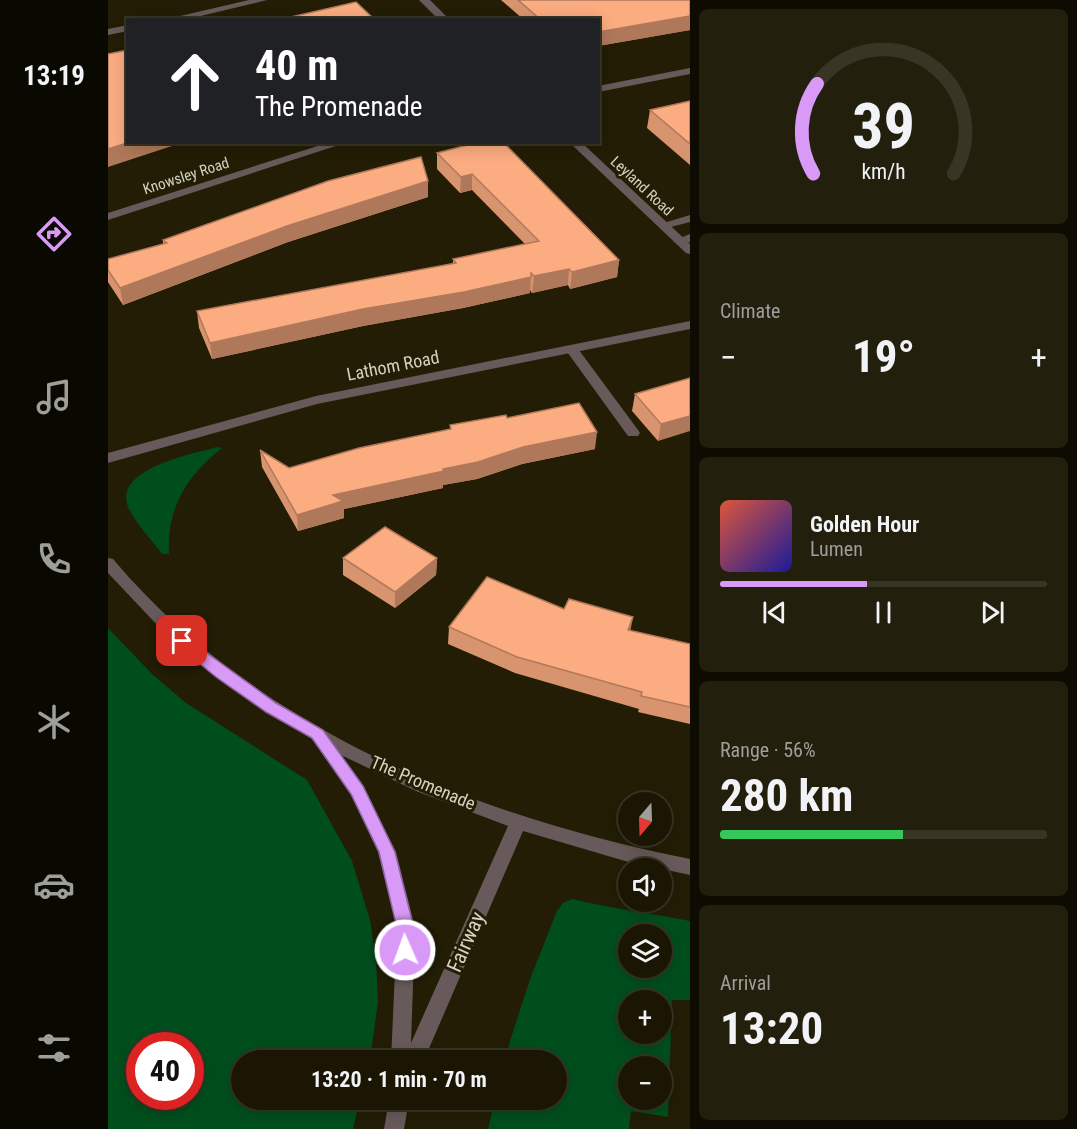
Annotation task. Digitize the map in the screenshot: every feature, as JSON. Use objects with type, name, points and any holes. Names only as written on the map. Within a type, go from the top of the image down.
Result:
[{"type":"street","points":[[177,18],[262,0]]},
{"type":"street","points":[[424,0],[443,18]]},
{"type":"street","points":[[108,32],[126,28]]},
{"type":"street","points":[[600,89],[690,71]]},
{"type":"street","name":"Knowsley Road","points":[[108,217],[337,144]]},
{"type":"street","name":"Leyland Road","points":[[576,144],[663,225],[685,239],[690,250]]},
{"type":"street","points":[[663,225],[690,218]]},
{"type":"street","name":"Lathom Road","points":[[108,458],[316,400],[690,326]]},
{"type":"street","points":[[571,349],[633,433]]},
{"type":"street","name":"The Promenade","points":[[108,563],[140,601],[182,641],[221,673],[271,708],[317,734],[408,780],[518,823],[638,858],[690,867]]},
{"type":"street","points":[[317,734],[357,790],[387,852],[406,928],[401,1050]]},
{"type":"street","name":"Fairway","points":[[418,1050],[518,823]]},
{"type":"street","points":[[394,1129],[397,1110]]},
{"type":"green space","points":[[217,447],[222,448],[198,470],[181,494],[171,522],[169,554],[162,554],[129,509],[126,495],[131,483],[157,466]]},
{"type":"green space","points":[[108,628],[152,674],[186,703],[307,780],[352,861],[370,920],[376,959],[378,1002],[371,1050],[231,1050],[231,1110],[358,1110],[353,1129],[108,1129]]},
{"type":"green space","points":[[573,899],[618,909],[618,912],[637,912],[690,921],[690,1000],[672,1000],[672,990],[618,990],[618,1044],[670,1044],[670,1056],[618,1056],[618,1110],[668,1110],[668,1117],[631,1111],[629,1129],[488,1129],[493,1110],[567,1110],[567,1050],[507,1050],[530,979],[557,911],[563,903]]},
{"type":"building","points":[[518,0],[690,0],[690,16],[600,32],[600,18],[539,18]]},
{"type":"building","points":[[356,2],[373,18],[287,18]]},
{"type":"building","points":[[126,50],[126,143],[108,149],[108,54]]},
{"type":"building","points":[[690,101],[690,144],[650,110]]},
{"type":"building","points":[[471,144],[505,144],[619,260],[572,272],[569,269],[534,276],[531,273],[531,277],[464,292],[363,309],[210,343],[197,311],[456,263],[453,259],[539,241],[472,174],[461,177],[437,153]]},
{"type":"building","points":[[421,157],[428,181],[287,226],[120,288],[108,270],[108,259],[167,243],[163,240],[328,181]]},
{"type":"building","points":[[690,378],[690,416],[661,424],[635,394]]},
{"type":"building","points":[[579,403],[597,432],[523,447],[478,462],[443,469],[444,471],[333,495],[343,501],[297,515],[260,450],[289,468],[359,448],[451,429],[450,425],[506,415],[507,418]]},
{"type":"building","points":[[385,527],[437,558],[395,592],[343,558]]},
{"type":"building","points":[[487,577],[564,609],[569,599],[633,617],[628,630],[690,644],[690,707],[641,696],[642,692],[517,657],[449,627]]},
{"type":"route","points":[[182,641],[221,673],[271,708],[317,734],[357,790],[387,852],[406,928],[405,950]]}]
